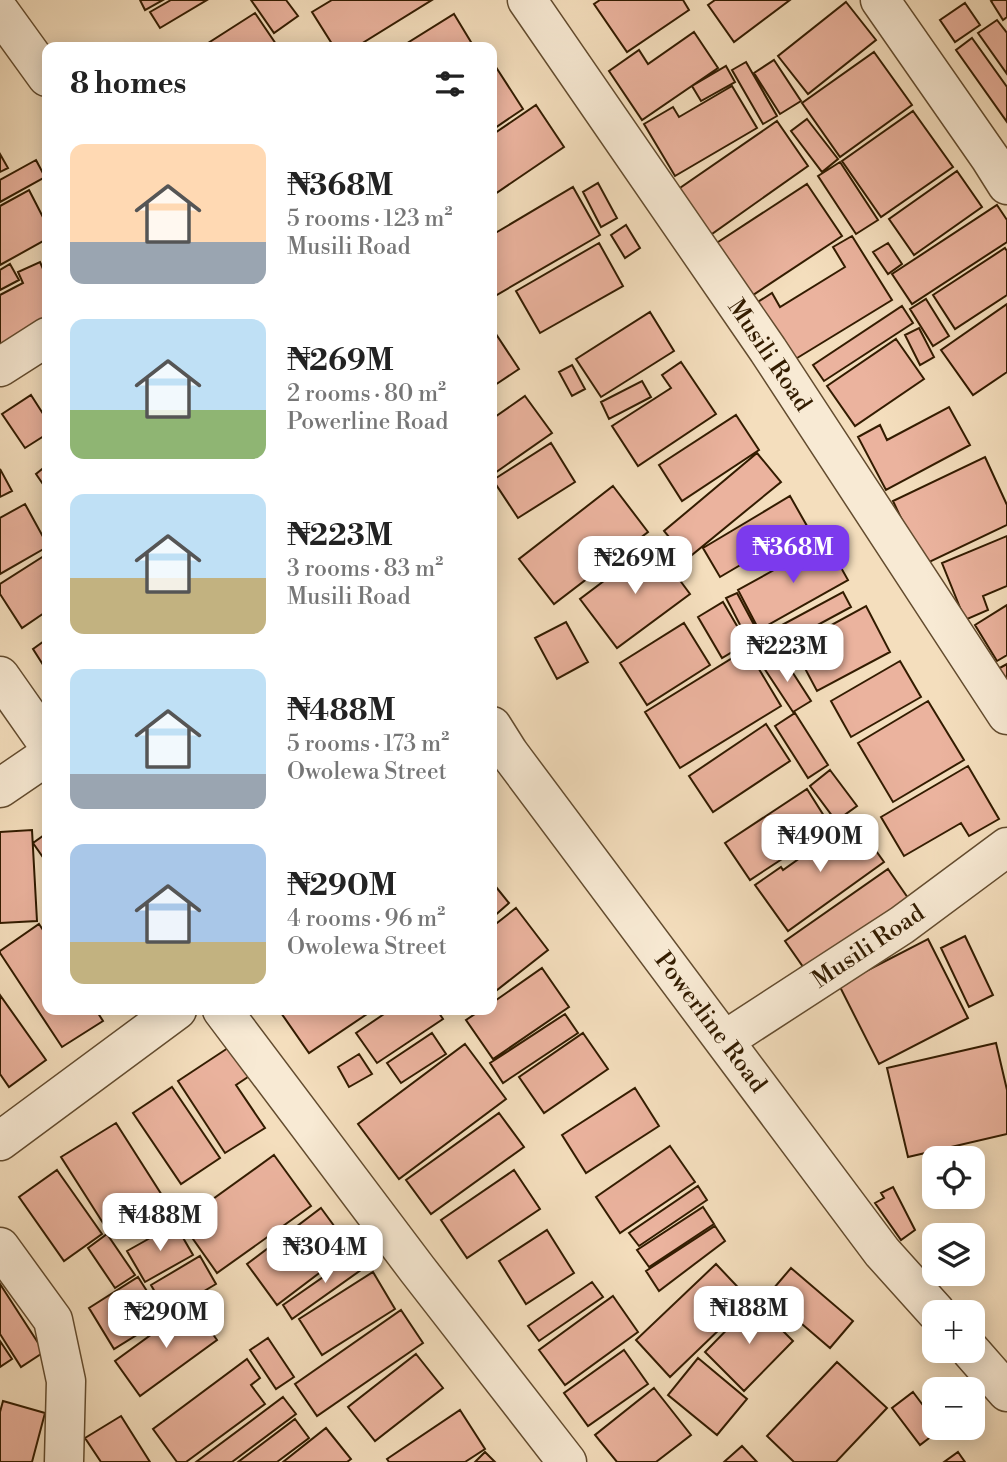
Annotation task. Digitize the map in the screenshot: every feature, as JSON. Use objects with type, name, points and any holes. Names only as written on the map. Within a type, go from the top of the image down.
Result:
[{"type":"street","name":"Musili Road","points":[[527,0],[768,350],[1007,715]]},
{"type":"street","points":[[880,0],[1007,185]]},
{"type":"street","points":[[0,12],[42,70]]},
{"type":"street","points":[[0,367],[42,340]]},
{"type":"street","points":[[0,676],[42,736]]},
{"type":"street","name":"Powerline Road","points":[[498,748],[725,1041],[882,1252],[925,1300]]},
{"type":"street","points":[[0,788],[42,759]]},
{"type":"street","name":"Musili Road","points":[[725,1041],[902,925],[1007,847]]},
{"type":"street","points":[[0,1141],[170,1015]]},
{"type":"street","points":[[226,1015],[567,1462]]},
{"type":"street","points":[[0,1247],[53,1320],[66,1381],[64,1462]]},
{"type":"street","points":[[982,1363],[1007,1392]]},
{"type":"building","points":[[140,0],[163,0],[145,10]]},
{"type":"building","points":[[171,0],[207,0],[160,28],[150,12]]},
{"type":"building","points":[[251,0],[286,0],[298,16],[274,33]]},
{"type":"building","points":[[332,0],[432,0],[364,42],[331,42],[312,12]]},
{"type":"building","points":[[600,0],[683,0],[689,10],[627,52],[594,4]]},
{"type":"building","points":[[715,0],[790,0],[734,42],[708,5]]},
{"type":"building","points":[[1007,0],[1007,17],[1003,20],[991,1]]},
{"type":"building","points":[[846,2],[876,40],[808,94],[778,56]]},
{"type":"building","points":[[965,3],[980,25],[955,42],[940,20]]},
{"type":"building","points":[[255,13],[275,42],[210,42]]},
{"type":"building","points":[[454,14],[471,42],[409,42]]},
{"type":"building","points":[[997,20],[1007,33],[1007,74],[978,33]]},
{"type":"building","points":[[694,32],[718,68],[642,120],[609,71],[639,50],[648,64]]},
{"type":"building","points":[[972,38],[1007,87],[1007,122],[956,50]]},
{"type":"building","points":[[874,52],[912,105],[840,157],[802,103]]},
{"type":"building","points":[[774,60],[801,101],[780,114],[754,73]]},
{"type":"building","points":[[746,62],[777,116],[763,124],[732,70]]},
{"type":"building","points":[[726,66],[735,82],[701,101],[692,86]]},
{"type":"building","points":[[497,69],[523,109],[497,127]]},
{"type":"building","points":[[732,86],[757,128],[675,176],[644,124],[673,107],[679,117]]},
{"type":"building","points":[[536,105],[564,147],[497,193],[497,132]]},
{"type":"building","points":[[913,111],[953,167],[881,217],[842,161]]},
{"type":"building","points":[[807,119],[838,159],[822,172],[791,131]]},
{"type":"building","points":[[777,121],[808,166],[709,236],[677,190]]},
{"type":"building","points":[[0,154],[8,168],[0,172]]},
{"type":"building","points":[[36,160],[42,171],[42,179],[0,202],[0,180]]},
{"type":"building","points":[[840,162],[878,220],[856,234],[818,176]]},
{"type":"building","points":[[957,171],[982,207],[914,255],[889,219]]},
{"type":"building","points":[[598,183],[617,218],[601,227],[583,192]]},
{"type":"building","points":[[807,184],[842,236],[747,299],[712,246]]},
{"type":"building","points":[[573,187],[600,235],[497,295],[497,232]]},
{"type":"building","points":[[29,190],[42,215],[42,242],[0,265],[0,206]]},
{"type":"building","points":[[997,205],[1007,220],[1007,242],[912,304],[892,274]]},
{"type":"building","points":[[626,225],[640,248],[625,258],[611,235]]},
{"type":"building","points":[[852,236],[892,300],[789,363],[753,305],[772,293],[780,307],[845,267],[833,247]]},
{"type":"building","points":[[599,243],[623,286],[540,333],[516,291]]},
{"type":"building","points":[[888,243],[902,264],[888,274],[873,252]]},
{"type":"building","points":[[1005,248],[1007,295],[955,329],[933,295]]},
{"type":"building","points":[[40,262],[42,267],[42,329],[0,350],[0,295],[23,283],[18,272]]},
{"type":"building","points":[[10,264],[19,280],[0,290],[0,270]]},
{"type":"building","points":[[926,299],[949,336],[933,346],[910,309]]},
{"type":"building","points":[[1007,304],[1007,372],[973,395],[941,350]]},
{"type":"building","points":[[902,306],[913,323],[824,381],[813,365]]},
{"type":"building","points":[[650,312],[674,351],[601,397],[576,359]]},
{"type":"building","points":[[919,328],[934,357],[920,365],[905,335]]},
{"type":"building","points":[[497,336],[519,369],[497,384]]},
{"type":"building","points":[[896,339],[924,379],[855,426],[827,386]]},
{"type":"building","points":[[681,362],[716,414],[638,466],[612,426],[671,388],[662,375]]},
{"type":"building","points":[[572,365],[585,389],[572,396],[559,372]]},
{"type":"building","points":[[642,381],[651,397],[609,419],[601,402]]},
{"type":"building","points":[[31,395],[42,412],[42,437],[25,448],[2,414]]},
{"type":"building","points":[[525,396],[552,433],[497,472],[497,416]]},
{"type":"building","points":[[949,407],[970,445],[886,490],[858,437],[880,425],[887,440]]},
{"type":"building","points":[[736,415],[759,450],[682,501],[659,465]]},
{"type":"building","points":[[551,443],[575,482],[518,518],[497,486],[497,477]]},
{"type":"building","points":[[757,453],[781,482],[687,559],[664,531]]},
{"type":"building","points":[[985,457],[1007,505],[1007,525],[923,565],[893,501]]},
{"type":"building","points":[[0,469],[12,491],[0,497]]},
{"type":"building","points":[[42,469],[42,483],[36,474]]},
{"type":"building","points":[[613,486],[648,532],[554,604],[519,559]]},
{"type":"building","points":[[790,496],[807,526],[720,577],[703,548]]},
{"type":"building","points":[[25,504],[42,535],[42,550],[0,574],[0,518]]},
{"type":"building","points":[[1007,536],[1007,586],[983,596],[988,610],[965,620],[942,563]]},
{"type":"building","points":[[826,541],[848,580],[759,630],[738,590]]},
{"type":"building","points":[[653,544],[690,594],[617,648],[580,599]]},
{"type":"building","points":[[42,557],[42,614],[22,628],[0,594],[0,584]]},
{"type":"building","points":[[843,592],[851,607],[777,647],[769,632]]},
{"type":"building","points":[[737,593],[760,636],[749,642],[726,598]]},
{"type":"building","points":[[723,602],[747,643],[722,658],[698,617]]},
{"type":"building","points":[[1007,605],[1007,655],[997,661],[975,625]]},
{"type":"building","points":[[866,606],[890,652],[817,691],[793,646]]},
{"type":"building","points":[[566,622],[588,662],[557,679],[535,638]]},
{"type":"building","points":[[684,623],[710,665],[647,705],[620,663]]},
{"type":"building","points":[[42,643],[42,663],[33,649]]},
{"type":"building","points":[[747,649],[781,706],[680,768],[645,712]]},
{"type":"building","points":[[782,656],[811,701],[793,712],[764,668]]},
{"type":"building","points":[[900,661],[921,697],[851,737],[831,701]]},
{"type":"building","points":[[1007,664],[1007,689],[996,670]]},
{"type":"building","points":[[928,701],[964,760],[893,802],[858,743]]},
{"type":"building","points":[[795,713],[828,765],[808,778],[775,726]]},
{"type":"building","points":[[766,724],[790,761],[713,812],[689,776]]},
{"type":"building","points":[[968,766],[999,819],[969,836],[961,823],[904,856],[881,817]]},
{"type":"building","points":[[830,770],[857,806],[836,821],[810,786]]},
{"type":"building","points":[[807,789],[831,827],[750,880],[725,843]]},
{"type":"building","points":[[851,816],[884,862],[788,931],[755,885],[781,867],[783,870],[828,838],[825,834]]},
{"type":"building","points":[[32,830],[37,921],[0,923],[0,832]]},
{"type":"building","points":[[42,837],[42,856],[33,843]]},
{"type":"building","points":[[888,869],[908,898],[806,971],[785,941]]},
{"type":"building","points":[[497,888],[509,903],[497,914]]},
{"type":"building","points":[[516,908],[548,950],[497,990],[497,923]]},
{"type":"building","points":[[39,924],[42,928],[42,1015],[99,1015],[103,1021],[62,1047],[0,951]]},
{"type":"building","points":[[965,936],[993,995],[969,1007],[941,948]]},
{"type":"building","points":[[928,939],[968,1018],[879,1064],[839,985]]},
{"type":"building","points":[[542,968],[569,1007],[493,1059],[466,1020],[474,1015],[497,1015],[497,1000]]},
{"type":"building","points":[[0,995],[46,1060],[9,1087],[0,1074]]},
{"type":"building","points":[[565,1014],[578,1033],[503,1083],[490,1063]]},
{"type":"building","points":[[282,1015],[366,1015],[309,1053]]},
{"type":"building","points":[[383,1015],[440,1015],[443,1019],[377,1063],[356,1033]]},
{"type":"building","points":[[432,1033],[446,1054],[401,1083],[387,1063]]},
{"type":"building","points":[[583,1033],[608,1069],[544,1113],[519,1077]]},
{"type":"building","points":[[237,1042],[257,1071],[236,1085],[265,1128],[225,1153],[178,1081]]},
{"type":"building","points":[[996,1043],[1007,1090],[1007,1134],[955,1146],[922,1146],[922,1154],[908,1157],[887,1068]]},
{"type":"building","points":[[465,1044],[506,1099],[399,1179],[358,1124]]},
{"type":"building","points":[[359,1054],[372,1074],[349,1087],[338,1067]]},
{"type":"building","points":[[172,1087],[220,1158],[181,1184],[133,1113]]},
{"type":"building","points":[[635,1088],[659,1126],[586,1173],[562,1135]]},
{"type":"building","points":[[499,1113],[524,1147],[431,1214],[406,1180]]},
{"type":"building","points":[[116,1123],[165,1200],[110,1234],[61,1157]]},
{"type":"building","points":[[670,1146],[695,1182],[620,1233],[596,1197]]},
{"type":"building","points":[[274,1155],[311,1206],[217,1273],[181,1222]]},
{"type":"building","points":[[57,1170],[102,1234],[64,1261],[19,1197]]},
{"type":"building","points":[[514,1170],[540,1209],[467,1258],[441,1220]]},
{"type":"building","points":[[698,1186],[707,1200],[639,1246],[629,1233]]},
{"type":"building","points":[[893,1187],[915,1230],[901,1240],[875,1203],[884,1198],[881,1193]]},
{"type":"building","points":[[703,1207],[714,1224],[649,1267],[637,1250]]},
{"type":"building","points":[[321,1208],[351,1249],[277,1305],[247,1264]]},
{"type":"building","points":[[175,1224],[193,1255],[145,1282],[127,1251]]},
{"type":"building","points":[[715,1226],[725,1241],[659,1291],[646,1271]]},
{"type":"building","points":[[547,1230],[574,1273],[526,1304],[499,1261]]},
{"type":"building","points":[[107,1234],[135,1275],[115,1288],[88,1248]]},
{"type":"building","points":[[359,1252],[368,1265],[292,1319],[283,1305]]},
{"type":"building","points":[[200,1256],[216,1284],[167,1313],[151,1285]]},
{"type":"building","points":[[716,1264],[750,1300],[670,1377],[636,1340]]},
{"type":"building","points":[[791,1268],[853,1321],[830,1348],[768,1295]]},
{"type":"building","points":[[373,1272],[395,1309],[322,1355],[299,1319]]},
{"type":"building","points":[[138,1277],[164,1318],[114,1349],[89,1308]]},
{"type":"building","points":[[592,1282],[603,1297],[539,1341],[528,1326]]},
{"type":"building","points":[[0,1284],[44,1352],[21,1367],[0,1334]]},
{"type":"building","points":[[613,1296],[638,1332],[565,1385],[539,1350]]},
{"type":"building","points":[[754,1302],[793,1341],[744,1391],[705,1352]]},
{"type":"building","points":[[192,1305],[217,1340],[140,1396],[115,1361]]},
{"type":"building","points":[[401,1310],[423,1343],[317,1416],[295,1384]]},
{"type":"building","points":[[268,1338],[294,1377],[276,1389],[250,1350]]},
{"type":"building","points":[[0,1341],[12,1359],[0,1367]]},
{"type":"building","points":[[624,1350],[648,1384],[588,1426],[564,1393]]},
{"type":"building","points":[[416,1354],[443,1388],[375,1441],[348,1407]]},
{"type":"building","points":[[698,1358],[747,1399],[717,1435],[668,1395]]},
{"type":"building","points":[[247,1359],[260,1378],[251,1385],[265,1404],[186,1462],[177,1462],[153,1429]]},
{"type":"building","points":[[837,1362],[887,1408],[836,1462],[794,1462],[767,1436]]},
{"type":"building","points":[[654,1388],[691,1435],[656,1462],[617,1462],[595,1435]]},
{"type":"building","points":[[913,1392],[922,1404],[922,1440],[927,1440],[920,1445],[892,1408]]},
{"type":"building","points":[[283,1397],[296,1414],[232,1462],[196,1462]]},
{"type":"building","points":[[3,1401],[45,1413],[32,1462],[0,1462],[0,1412]]},
{"type":"building","points":[[460,1410],[485,1449],[465,1462],[389,1462],[387,1459]]},
{"type":"building","points":[[121,1416],[150,1462],[101,1462],[85,1438]]},
{"type":"building","points":[[295,1419],[309,1438],[277,1462],[238,1462]]},
{"type":"building","points":[[326,1428],[351,1459],[347,1462],[283,1462]]},
{"type":"building","points":[[742,1446],[757,1462],[724,1462]]},
{"type":"building","points":[[485,1452],[495,1462],[475,1462]]},
{"type":"building","points":[[958,1452],[965,1462],[944,1462]]}]
